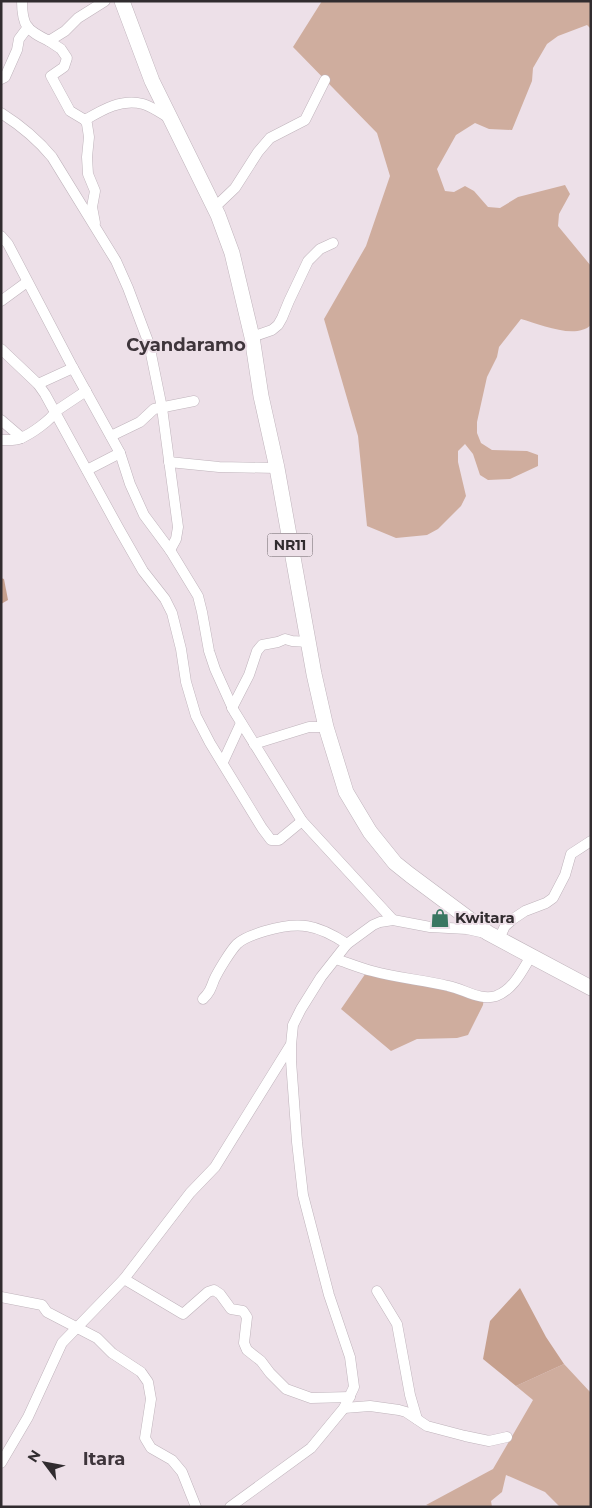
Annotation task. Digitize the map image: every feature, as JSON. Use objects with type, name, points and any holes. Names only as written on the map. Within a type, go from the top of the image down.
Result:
[{"type":"highway","name":"NR11","points":[[122,1],[152,81],[226,233],[232,253],[252,338],[261,396],[277,468],[308,642],[326,727],[346,792],[370,832],[395,863],[494,936],[591,988]]},
{"type":"street","points":[[22,1],[24,24],[36,34],[61,49],[67,58],[64,67],[51,76],[70,112],[84,120],[87,124],[89,137],[88,174],[95,191],[92,206],[96,228]]},
{"type":"street","points":[[50,41],[65,31],[78,18],[105,1]]},
{"type":"street","points":[[1,79],[5,77],[17,50],[19,39],[28,27]]},
{"type":"street","points":[[214,208],[235,188],[258,152],[270,138],[305,120],[325,80]]},
{"type":"street","points":[[84,120],[108,107],[127,103],[142,104],[171,119]]},
{"type":"street","points":[[1,113],[22,128],[52,158],[116,261],[128,288],[149,344],[162,408],[178,527],[176,539],[170,550]]},
{"type":"street","points":[[1,236],[8,244],[120,453],[130,484],[144,515],[170,550],[198,596],[212,660],[232,708],[302,822],[393,920]]},
{"type":"street","points":[[252,338],[272,330],[278,325],[308,260],[320,249],[333,243]]},
{"type":"street","points":[[1,301],[27,282]]},
{"type":"street","points":[[1,349],[38,384],[56,411],[70,443],[143,570],[172,613],[181,648],[186,682],[196,716],[210,743],[262,828],[271,840],[280,840],[302,822]]},
{"type":"street","points":[[38,384],[73,368]]},
{"type":"street","points":[[1,440],[22,438],[46,422],[56,411],[86,391]]},
{"type":"street","points":[[111,436],[140,422],[154,409],[194,401]]},
{"type":"street","points":[[1,420],[22,438]]},
{"type":"street","points":[[87,470],[120,453]]},
{"type":"street","points":[[169,462],[239,468],[277,468]]},
{"type":"street","points":[[232,708],[250,675],[257,651],[262,645],[285,639],[308,642]]},
{"type":"street","points":[[223,762],[241,723]]},
{"type":"street","points":[[254,744],[308,727],[326,727]]},
{"type":"street","points":[[230,1507],[311,1448],[344,1408],[354,1387],[350,1357],[329,1295],[303,1195],[290,1045],[294,1025],[301,1009],[321,977],[347,944],[373,925],[393,920],[430,927],[467,929],[494,936],[513,919],[553,898],[572,854],[591,841]]},
{"type":"street","points":[[203,999],[210,992],[215,979],[237,943],[252,935],[283,926],[314,926],[332,934],[347,944]]},
{"type":"street","points":[[336,959],[371,971],[455,988],[484,997],[494,997],[509,988],[532,956]]},
{"type":"street","points":[[1,1462],[28,1417],[62,1343],[124,1278],[190,1193],[214,1167],[290,1045]]},
{"type":"street","points":[[124,1278],[183,1314],[208,1292],[214,1290],[220,1294],[231,1309],[243,1311],[247,1317],[244,1343],[247,1350],[261,1361],[286,1389],[311,1398],[350,1397]]},
{"type":"street","points":[[377,1291],[397,1324],[416,1419]]},
{"type":"street","points":[[1,1297],[42,1305],[47,1312],[97,1338],[112,1353],[141,1372],[148,1382],[151,1399],[145,1438],[151,1448],[172,1460],[182,1472],[196,1507]]},
{"type":"street","points":[[344,1408],[370,1406],[399,1410],[406,1412],[427,1426],[489,1441],[507,1437]]},
{"type":"shaded area","points":[[322,1],[591,1],[591,29],[587,25],[558,36],[547,44],[533,68],[532,81],[512,130],[489,129],[475,123],[456,135],[437,169],[445,191],[454,192],[465,186],[474,191],[488,207],[500,208],[518,197],[565,185],[570,194],[559,214],[558,226],[591,266],[591,325],[576,331],[567,331],[521,319],[499,347],[497,357],[487,377],[477,422],[477,433],[481,443],[492,450],[527,451],[538,455],[538,466],[510,479],[488,480],[480,475],[473,454],[465,444],[458,451],[458,462],[466,496],[461,506],[438,529],[427,535],[396,538],[367,526],[358,436],[324,319],[366,246],[390,176],[377,133],[293,47]]},
{"type":"shaded area","points":[[1,578],[4,579],[8,600],[1,604]]},
{"type":"shaded area","points":[[368,970],[484,997],[483,1005],[468,1035],[457,1038],[417,1039],[391,1051],[341,1009]]},
{"type":"shaded area","points":[[520,1288],[546,1337],[564,1364],[516,1386],[483,1359],[490,1321]]},
{"type":"shaded area","points":[[564,1364],[591,1393],[591,1507],[560,1507],[545,1492],[506,1475],[502,1492],[491,1501],[492,1507],[433,1507],[426,1505],[493,1469],[533,1400],[516,1386]]},
{"type":"place","name":"Kwitara","points":[[440,918]]},
{"type":"district","name":"Cyandaramo","points":[[186,345]]},
{"type":"district","name":"Itara","points":[[104,1459]]}]
